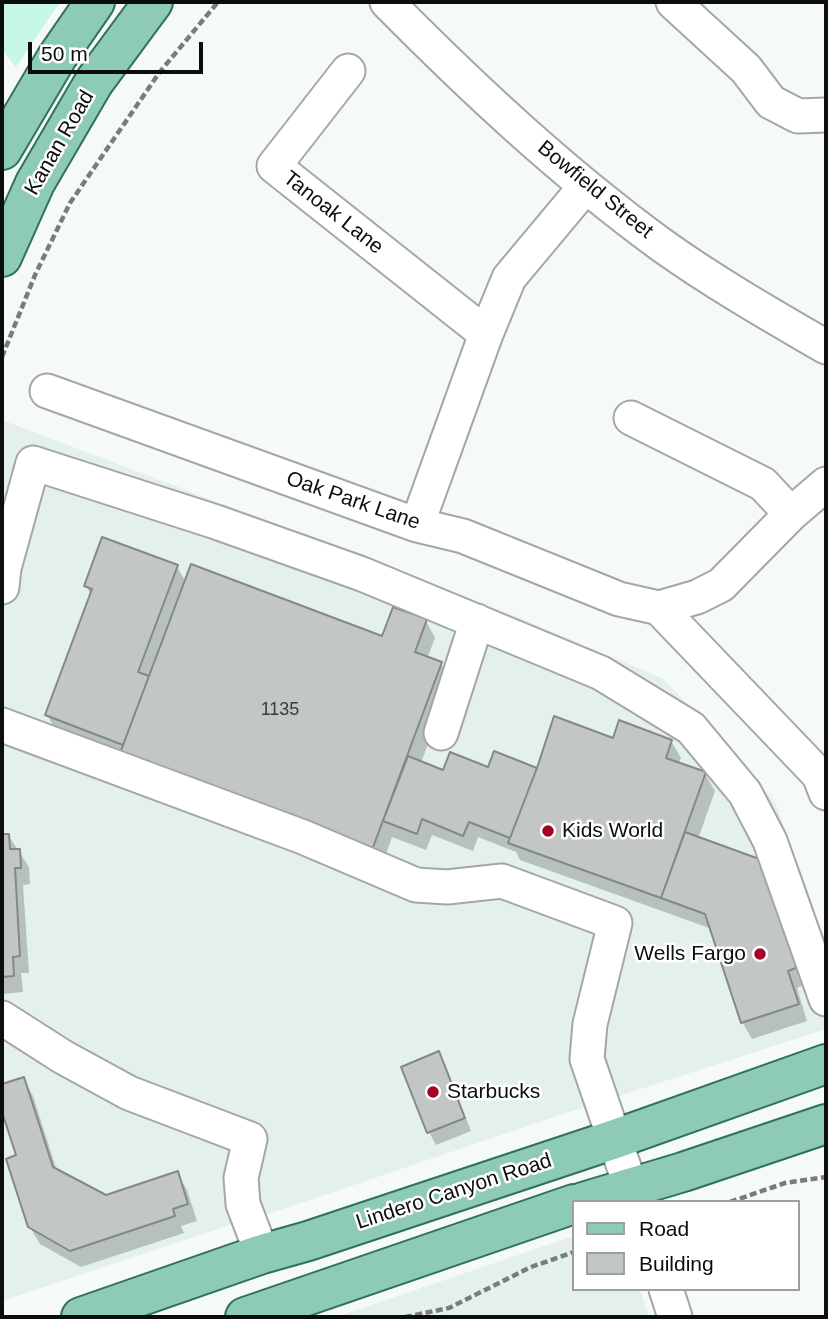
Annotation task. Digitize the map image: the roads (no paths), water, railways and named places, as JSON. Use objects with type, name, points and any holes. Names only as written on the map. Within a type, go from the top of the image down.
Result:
[{"type":"main road","points":[[2,150],[57,57],[95,2]]},
{"type":"main road","name":"Kanan Road","points":[[2,257],[34,183],[94,82],[153,2]]},
{"type":"main road","name":"Lindero Canyon Road","points":[[81,1317],[262,1254],[615,1139],[826,1064]]},
{"type":"main road","points":[[596,1200],[634,1194],[683,1172],[826,1124]]},
{"type":"main road","points":[[245,1317],[303,1308],[572,1206]]},
{"type":"street","name":"Bowfield Street","points":[[387,2],[452,68],[585,187],[665,247],[741,297],[826,347]]},
{"type":"street","points":[[673,2],[746,69],[771,102],[798,116],[825,116]]},
{"type":"street","name":"Tanoak Lane","points":[[348,71],[274,166],[486,334]]},
{"type":"street","points":[[417,525],[509,278],[585,187]]},
{"type":"street","name":"Oak Park Lane","points":[[47,391],[417,525],[463,536],[619,598],[659,608]]},
{"type":"street","points":[[631,418],[763,484],[791,514]]},
{"type":"street","points":[[2,574],[33,463],[216,522],[350,570],[601,673],[691,728],[745,793],[770,841],[826,999]]},
{"type":"street","points":[[826,484],[791,514],[721,585],[697,597],[659,608],[820,775],[826,793]]},
{"type":"street","points":[[441,733],[477,621]]},
{"type":"street","points":[[2,725],[303,837],[416,885],[447,887],[502,881],[615,923],[590,1024],[587,1059],[634,1194]]},
{"type":"street","points":[[2,1018],[63,1057],[129,1093],[250,1139],[242,1178],[243,1204],[262,1254]]},
{"type":"street","points":[[667,1291],[675,1317]]},
{"type":"place","name":"Kids World","points":[[548,831]]},
{"type":"place","name":"Wells Fargo","points":[[760,954]]},
{"type":"place","name":"Starbucks","points":[[433,1092]]}]
